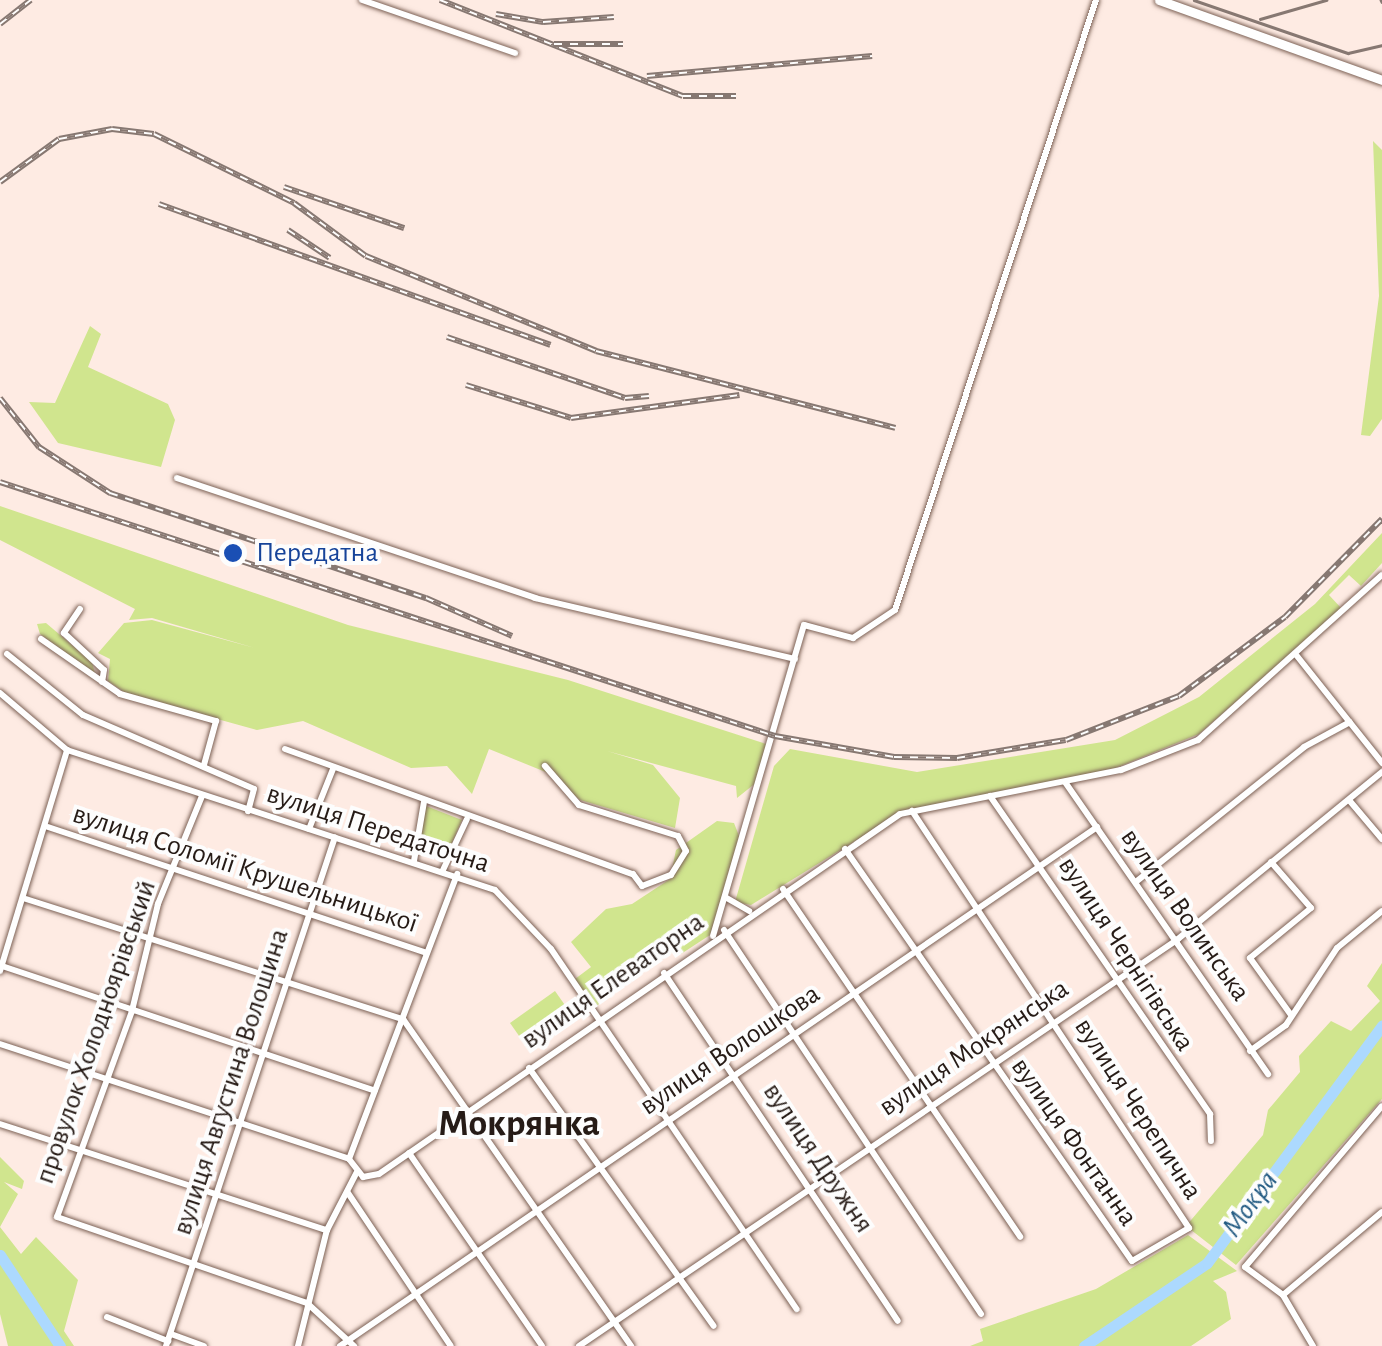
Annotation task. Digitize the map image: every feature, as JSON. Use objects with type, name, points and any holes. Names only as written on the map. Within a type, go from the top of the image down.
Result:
[{"type":"main road","points":[[1159,0],[1382,80]]},
{"type":"street","points":[[362,0],[515,52]]},
{"type":"street","points":[[712,939],[804,626],[853,638],[895,610],[1096,0]]},
{"type":"street","points":[[177,478],[535,598],[795,659]]},
{"type":"street","name":"вулиця Елеваторна","points":[[357,1172],[371,1178],[783,889],[845,848],[912,811],[1065,782],[1198,740],[1297,656],[1382,575]]},
{"type":"street","points":[[80,609],[64,632],[104,670],[102,682]]},
{"type":"street","points":[[41,639],[102,682],[216,722],[204,765]]},
{"type":"street","points":[[7,654],[83,715],[254,789],[248,810]]},
{"type":"street","points":[[1297,656],[1382,763]]},
{"type":"street","name":"вулиця Передаточна","points":[[0,693],[67,750],[457,874],[515,907],[598,1020],[797,1310]]},
{"type":"street","points":[[1136,881],[1304,747],[1350,722]]},
{"type":"street","points":[[286,749],[467,819],[633,874],[642,886],[671,875],[686,851],[678,836],[579,805],[545,766]]},
{"type":"street","points":[[67,750],[48,827],[1,969],[375,1090]]},
{"type":"street","points":[[309,829],[333,769]]},
{"type":"street","name":"вулиця Мокрянська","points":[[579,1346],[991,1062],[1178,939],[1382,772]]},
{"type":"street","name":"вулиця Волинська","points":[[1065,782],[1178,939],[1268,1074]]},
{"type":"street","name":"провулок Холодноярівський","points":[[195,1267],[63,1224],[58,1214],[132,1012],[150,939],[178,871],[202,796]]},
{"type":"street","name":"вулиця Чернігівська","points":[[990,796],[1210,1114],[1211,1141]]},
{"type":"street","points":[[1349,800],[1382,839]]},
{"type":"street","points":[[414,861],[424,802]]},
{"type":"street","name":"вулиця Черепична","points":[[912,811],[1189,1228],[1132,1261]]},
{"type":"street","points":[[443,870],[467,819]]},
{"type":"street","name":"вулиця Соломії Крушельницької","points":[[48,827],[428,953]]},
{"type":"street","name":"вулиця Волошкова","points":[[340,1346],[352,1342],[414,1292],[1097,827]]},
{"type":"street","name":"вулиця Августина Волошина","points":[[168,1340],[244,1122],[335,837]]},
{"type":"street","name":"вулиця Фонтанна","points":[[845,848],[1132,1261]]},
{"type":"street","points":[[1271,862],[1311,908],[1250,958],[1290,1015]]},
{"type":"street","points":[[349,1159],[457,874]]},
{"type":"street","points":[[783,889],[1020,1237]]},
{"type":"street","points":[[725,896],[750,912]]},
{"type":"street","points":[[26,899],[403,1018],[630,1346]]},
{"type":"street","points":[[1250,1051],[1290,1015],[1338,948],[1382,912]]},
{"type":"street","points":[[724,930],[980,1314]]},
{"type":"street","name":"вулиця Дружня","points":[[664,972],[898,1321]]},
{"type":"street","points":[[0,1044],[349,1159],[357,1172],[327,1230],[298,1346]]},
{"type":"street","points":[[530,1068],[675,1281],[714,1326]]},
{"type":"street","points":[[1313,1346],[1284,1295],[1246,1268],[1382,1106]]},
{"type":"street","points":[[0,1124],[82,1146],[327,1230]]},
{"type":"street","points":[[409,1153],[542,1346]]},
{"type":"street","points":[[348,1192],[450,1346]]},
{"type":"street","points":[[1284,1295],[1382,1212]]},
{"type":"street","points":[[195,1267],[307,1303],[352,1342]]},
{"type":"street","points":[[107,1316],[168,1340],[204,1346]]},
{"type":"green space","points":[[1373,141],[1382,150],[1382,419],[1370,436],[1361,435],[1379,296]]},
{"type":"green space","points":[[90,326],[101,334],[88,367],[168,404],[175,420],[161,467],[58,443],[29,402],[55,403]]},
{"type":"green space","points":[[0,506],[348,625],[568,680],[766,744],[757,782],[737,798],[736,786],[607,751],[653,765],[680,798],[675,828],[580,800],[548,773],[489,749],[472,794],[447,766],[411,768],[303,721],[257,730],[127,694],[108,681],[110,659],[98,653],[124,623],[152,620],[255,648],[152,618],[129,620],[135,609],[0,540]]},
{"type":"green space","points":[[1382,533],[1382,563],[1361,586],[1349,575],[1329,595],[1342,609],[1199,734],[1113,769],[904,811],[751,905],[735,902],[774,766],[790,749],[917,772],[1115,740],[1199,697],[1315,604]]},
{"type":"green space","points":[[46,623],[92,662],[95,674],[40,634],[37,624]]},
{"type":"green space","points":[[426,806],[462,820],[448,852],[419,843]]},
{"type":"green space","points":[[717,821],[734,823],[741,841],[710,935],[681,954],[664,952],[594,1008],[575,979],[591,967],[571,942],[606,909],[632,904],[670,879],[676,850]]},
{"type":"green space","points":[[1382,963],[1382,1099],[1236,1265],[1186,1226],[1263,1135],[1268,1110],[1300,1072],[1299,1056],[1331,1021],[1351,1031],[1380,1001],[1367,986]]},
{"type":"green space","points":[[555,991],[574,1018],[529,1050],[510,1023]]},
{"type":"green space","points":[[0,1157],[24,1181],[22,1189],[4,1182],[18,1194],[0,1227]]},
{"type":"green space","points":[[0,1227],[21,1254],[36,1237],[78,1280],[64,1331],[74,1346],[8,1346],[0,1314]]},
{"type":"green space","points":[[1188,1235],[1237,1271],[1213,1281],[1226,1292],[1231,1319],[1191,1346],[970,1346],[983,1341],[980,1329],[1096,1289]]},
{"type":"waterway","name":"Мокра","points":[[1084,1346],[1207,1263],[1382,1026]]},
{"type":"waterway","name":"Мокра","points":[[0,1255],[60,1346]]},
{"type":"tram line","points":[[1194,0],[1348,53],[1382,45]]},
{"type":"tram line","points":[[1260,19],[1326,0]]},
{"type":"railway","points":[[0,24],[31,0]]},
{"type":"railway","points":[[440,0],[683,96],[736,96]]},
{"type":"railway","points":[[496,14],[543,22],[614,17]]},
{"type":"railway","points":[[554,44],[623,44]]},
{"type":"railway","points":[[647,76],[872,56]]},
{"type":"railway","points":[[0,182],[59,139],[112,129],[154,134],[294,203],[366,256],[596,351],[895,428]]},
{"type":"railway","points":[[284,187],[404,228]]},
{"type":"railway","points":[[159,204],[550,345]]},
{"type":"railway","points":[[288,230],[330,258]]},
{"type":"railway","points":[[447,337],[625,398],[649,396]]},
{"type":"railway","points":[[466,385],[571,418],[739,395]]},
{"type":"railway","points":[[0,398],[39,447],[110,493],[426,598],[512,636]]},
{"type":"railway","points":[[0,482],[775,736],[894,757],[957,758],[1066,740],[1179,696],[1285,617],[1382,519]]},
{"type":"place","name":"Передатна","points":[[233,553]]},
{"type":"district","name":"Мокрянка","points":[[519,1125]]}]
